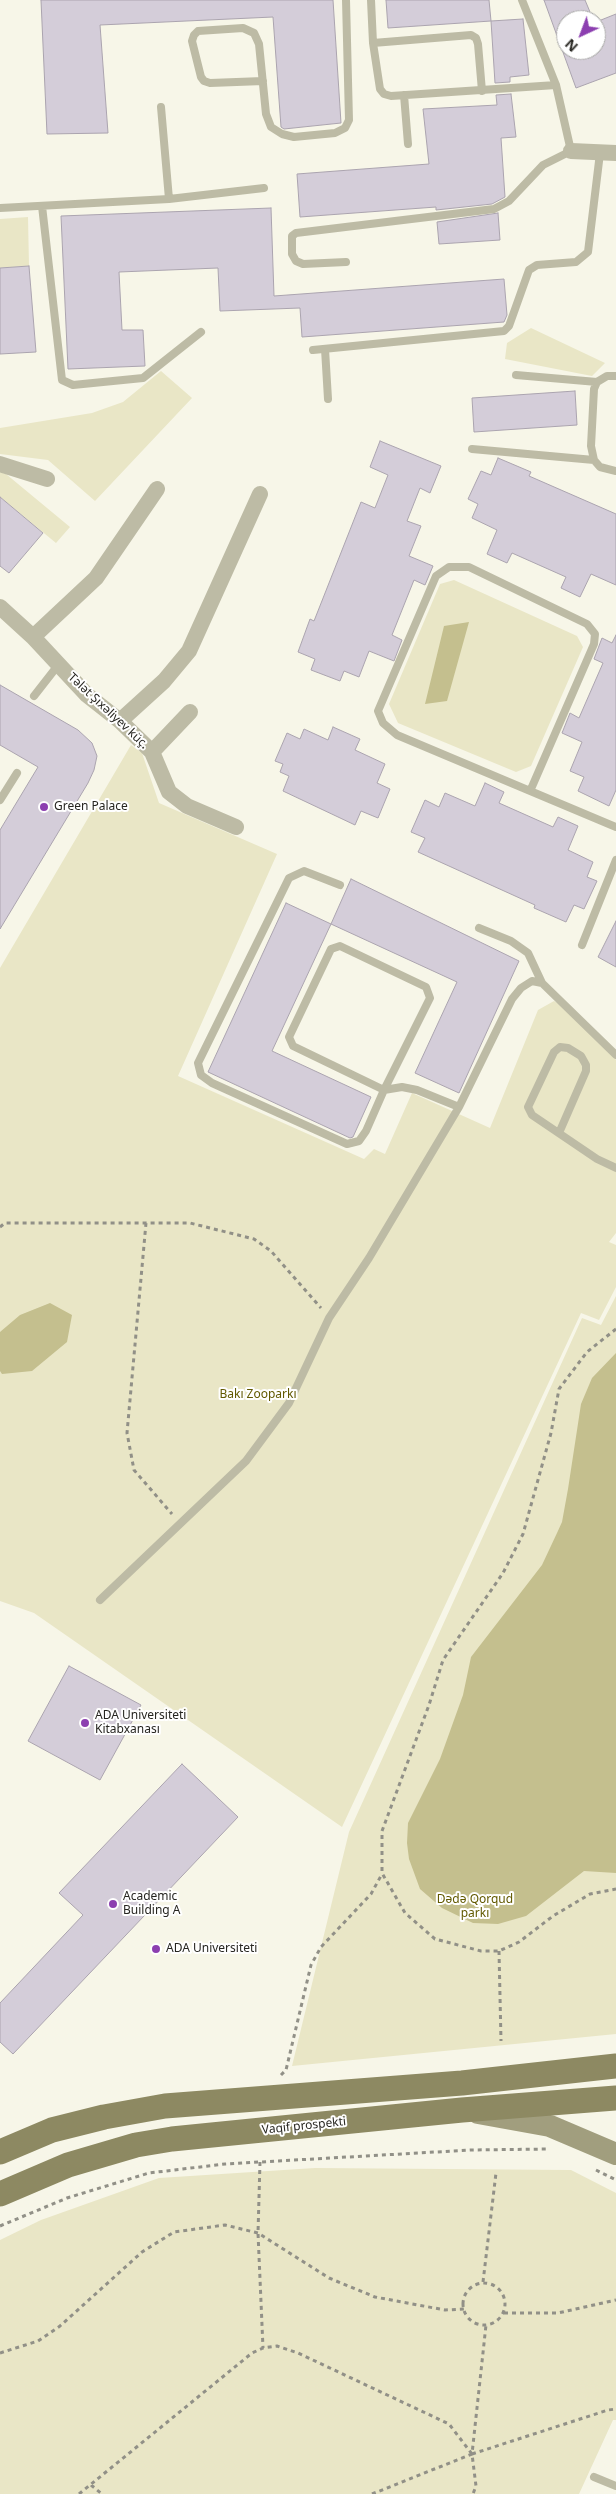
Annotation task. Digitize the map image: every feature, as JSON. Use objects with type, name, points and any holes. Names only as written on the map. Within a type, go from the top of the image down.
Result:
[{"type":"main road","points":[[0,2152],[52,2130],[104,2117],[165,2106],[462,2083],[616,2066]]},
{"type":"main road","name":"Vaqif prospekti","points":[[0,2194],[68,2165],[136,2146],[172,2139],[462,2110],[616,2098]]},
{"type":"street","points":[[571,151],[608,153]]},
{"type":"street","points":[[0,464],[47,479]]},
{"type":"street","points":[[33,637],[96,578],[156,489]]},
{"type":"street","points":[[120,721],[164,681],[189,651],[260,494]]},
{"type":"street","name":"Tələt Şıxəliyev küç.","points":[[0,607],[33,637],[87,695],[120,721],[152,752],[168,792],[187,806],[236,826]]},
{"type":"street","points":[[152,752],[190,712]]},
{"type":"street","points":[[462,2110],[550,2126],[616,2154]]},
{"type":"lane","points":[[263,81],[210,83],[204,81],[201,77],[192,41],[194,35],[198,31],[243,28],[254,33],[259,44],[263,81],[266,114],[272,127],[282,134],[294,137],[335,133],[344,128],[349,120],[346,0]]},
{"type":"lane","points":[[371,0],[373,43],[380,88],[391,96],[556,85]]},
{"type":"lane","points":[[346,262],[303,264],[296,261],[292,254],[292,236],[296,233],[494,209],[510,201],[543,165],[571,151],[556,85],[522,0]]},
{"type":"lane","points":[[373,43],[471,35],[476,38],[478,44],[482,91]]},
{"type":"lane","points":[[404,95],[408,144]]},
{"type":"lane","points":[[161,106],[169,199]]},
{"type":"lane","points":[[313,350],[504,331],[509,326],[529,270],[537,265],[576,262],[588,252],[608,153]]},
{"type":"lane","points":[[0,208],[169,199],[264,188]]},
{"type":"lane","points":[[42,206],[62,380],[72,385],[142,378],[201,332]]},
{"type":"lane","points":[[325,349],[328,399]]},
{"type":"lane","points":[[516,375],[597,382]]},
{"type":"lane","points":[[616,376],[607,376],[597,382],[594,389],[591,446],[594,460],[600,467],[616,471]]},
{"type":"lane","points":[[472,449],[594,460]]},
{"type":"lane","points":[[531,789],[594,644],[595,634],[587,624],[469,567],[449,567],[436,576],[378,711],[382,723],[397,735],[531,789],[616,827]]},
{"type":"lane","points":[[34,696],[59,664]]},
{"type":"lane","points":[[0,800],[17,773]]},
{"type":"lane","points":[[582,944],[616,860]]},
{"type":"lane","points":[[340,885],[304,871],[289,878],[198,1063],[201,1075],[212,1083],[347,1144],[359,1141],[366,1131],[384,1090],[430,998],[426,987],[340,946],[331,949],[288,1037],[293,1046],[384,1090],[402,1087],[417,1090],[459,1107]]},
{"type":"lane","points":[[479,928],[511,941],[528,953],[542,982],[616,1055]]},
{"type":"lane","points":[[100,1600],[246,1461],[289,1404],[329,1318],[369,1258],[459,1107],[512,999],[521,988],[532,981],[542,982]]},
{"type":"lane","points":[[559,1133],[586,1071],[586,1065],[581,1056],[568,1048],[560,1047],[554,1052],[528,1107],[532,1115],[559,1133],[598,1159],[616,1168]]},
{"type":"lane","points":[[594,2477],[616,2486]]},
{"type":"path","points":[[0,1227],[5,1223],[190,1223],[254,1239],[271,1251],[329,1318]]},
{"type":"path","points":[[146,1223],[127,1433],[134,1470],[180,1523]]},
{"type":"path","points":[[275,2078],[286,2070],[311,1965],[321,1947],[371,1894],[382,1873],[382,1831],[429,1705],[443,1660],[503,1573],[523,1534],[551,1433],[559,1389],[587,1352],[616,1329]]},
{"type":"path","points":[[382,1873],[404,1913],[435,1939],[481,1950],[499,1951],[520,1942],[553,1916],[590,1894],[616,1889]]},
{"type":"path","points":[[499,1951],[501,2041]]},
{"type":"path","points":[[0,2226],[68,2198],[149,2173],[260,2162],[471,2150],[554,2148]]},
{"type":"path","points":[[260,2162],[258,2233],[264,2348]]},
{"type":"path","points":[[590,2166],[616,2180]]},
{"type":"path","points":[[483,2282],[496,2173]]},
{"type":"path","points":[[0,2353],[38,2341],[60,2326],[142,2252],[174,2232],[225,2225],[258,2233],[329,2278],[374,2297],[445,2310],[464,2309]]},
{"type":"path","points":[[483,2282],[497,2286],[502,2292],[506,2306],[500,2319],[486,2325],[472,2321],[464,2309],[463,2301],[469,2288],[483,2282]]},
{"type":"path","points":[[504,2313],[558,2313],[616,2300]]},
{"type":"path","points":[[473,2494],[476,2486],[472,2454],[486,2325]]},
{"type":"path","points":[[79,2494],[252,2353],[264,2348],[277,2346],[298,2353],[449,2424],[472,2454]]},
{"type":"path","points":[[372,2494],[472,2454],[608,2410],[616,2410]]},
{"type":"path","points":[[91,2485],[102,2494]]},
{"type":"green space","points":[[28,217],[29,266],[0,268],[0,219]]},
{"type":"green space","points":[[531,328],[605,363],[592,376],[505,359],[507,343]]},
{"type":"green space","points":[[161,371],[192,398],[95,501],[48,460],[0,454],[0,428],[92,413],[123,402]]},
{"type":"green space","points":[[0,472],[6,474],[70,527],[56,543],[0,497]]},
{"type":"green space","points":[[454,580],[577,636],[583,647],[531,766],[516,772],[398,723],[389,704],[440,584]]},
{"type":"green space","name":"Bakı Zooparkı","points":[[131,745],[142,753],[159,803],[277,854],[178,1076],[364,1159],[374,1149],[385,1154],[412,1093],[490,1128],[538,1010],[554,1001],[579,1016],[616,1060],[616,1233],[609,1242],[616,1245],[616,1287],[599,1320],[581,1313],[342,1827],[34,1613],[0,1601],[0,968]]},
{"type":"green space","name":"Dədə Qorqud parkı","points":[[616,1296],[616,2034],[292,2066],[349,1832],[582,1318],[601,1325]]},
{"type":"green space","points":[[315,2168],[571,2170],[616,2193],[616,2420],[613,2420],[579,2494],[0,2494],[0,2240],[41,2220],[159,2178]]},
{"type":"shaded area","points":[[469,622],[447,701],[425,704],[444,626]]},
{"type":"shaded area","points":[[50,1303],[72,1315],[67,1342],[32,1371],[2,1374],[0,1371],[0,1332],[20,1315]]},
{"type":"shaded area","points":[[616,1353],[616,1873],[584,1871],[526,1916],[498,1924],[473,1923],[442,1908],[420,1889],[409,1859],[407,1843],[408,1823],[440,1759],[463,1695],[471,1657],[542,1565],[562,1522],[581,1404],[592,1378]]},
{"type":"building","points":[[41,0],[333,0],[341,123],[284,129],[281,127],[273,17],[100,25],[108,133],[47,134]]},
{"type":"building","points":[[386,0],[489,0],[491,21],[388,28]]},
{"type":"building","points":[[544,0],[585,0],[589,10],[556,10],[556,33]]},
{"type":"building","points":[[616,14],[616,73],[576,88],[566,60],[606,60],[606,18]]},
{"type":"building","points":[[523,19],[529,75],[510,77],[510,82],[495,83],[491,21]]},
{"type":"building","points":[[511,94],[516,137],[501,138],[505,197],[492,204],[436,210],[436,207],[300,217],[297,174],[429,164],[423,109],[497,105],[496,95]]},
{"type":"building","points":[[271,208],[274,296],[504,279],[507,315],[504,322],[302,337],[300,308],[220,311],[218,268],[119,272],[122,330],[143,330],[145,366],[68,369],[61,216]]},
{"type":"building","points":[[498,213],[500,240],[439,244],[437,222]]},
{"type":"building","points":[[29,266],[36,352],[0,354],[0,268]]},
{"type":"building","points":[[575,391],[577,425],[474,432],[472,398]]},
{"type":"building","points":[[380,441],[441,466],[430,493],[420,488],[407,521],[421,526],[409,556],[433,566],[425,585],[414,580],[392,635],[402,640],[394,661],[369,651],[359,677],[344,671],[340,681],[311,670],[315,659],[298,652],[310,619],[314,621],[361,502],[375,508],[388,475],[370,467]]},
{"type":"building","points":[[498,458],[531,472],[529,476],[616,514],[616,585],[591,574],[580,597],[561,588],[566,577],[512,553],[507,563],[487,554],[497,530],[472,518],[478,504],[468,499],[481,471],[491,475]]},
{"type":"building","points":[[0,497],[43,533],[9,573],[0,566]]},
{"type":"building","points":[[616,635],[616,790],[609,806],[578,791],[584,777],[570,771],[582,742],[562,733],[570,713],[579,718],[603,663],[594,659],[602,638],[612,643]]},
{"type":"building","name":"Green Palace","points":[[0,685],[78,730],[92,743],[97,756],[94,770],[88,783],[0,929],[0,830],[38,767],[0,745]]},
{"type":"building","points":[[333,727],[360,739],[355,750],[385,764],[377,783],[390,789],[378,818],[361,811],[355,825],[283,791],[289,776],[280,772],[283,764],[275,761],[287,733],[300,739],[304,729],[328,740]]},
{"type":"building","points":[[485,783],[504,792],[499,803],[553,827],[558,817],[578,826],[568,850],[593,862],[587,877],[597,881],[584,909],[574,905],[566,922],[534,908],[535,905],[418,852],[425,838],[411,832],[425,800],[439,807],[445,793],[475,806]]},
{"type":"building","points":[[351,879],[519,961],[459,1093],[415,1073],[457,982],[331,924]]},
{"type":"building","points":[[286,903],[331,924],[272,1051],[371,1097],[353,1137],[350,1138],[208,1072]]},
{"type":"building","points":[[616,921],[616,967],[598,957]]},
{"type":"building","name":"ADA Universiteti Kitabxanası","points":[[69,1666],[141,1705],[100,1780],[28,1741]]},
{"type":"building","name":"Academic Building A","points":[[182,1764],[238,1817],[13,2054],[0,2042],[0,2003],[83,1915],[59,1893]]},
{"type":"place","name":"Green Palace","points":[[44,807]]},
{"type":"place","name":"ADA Universiteti Kitabxanası","points":[[85,1723]]},
{"type":"place","name":"Academic Building A","points":[[113,1904]]},
{"type":"place","name":"ADA Universiteti","points":[[156,1949]]}]
